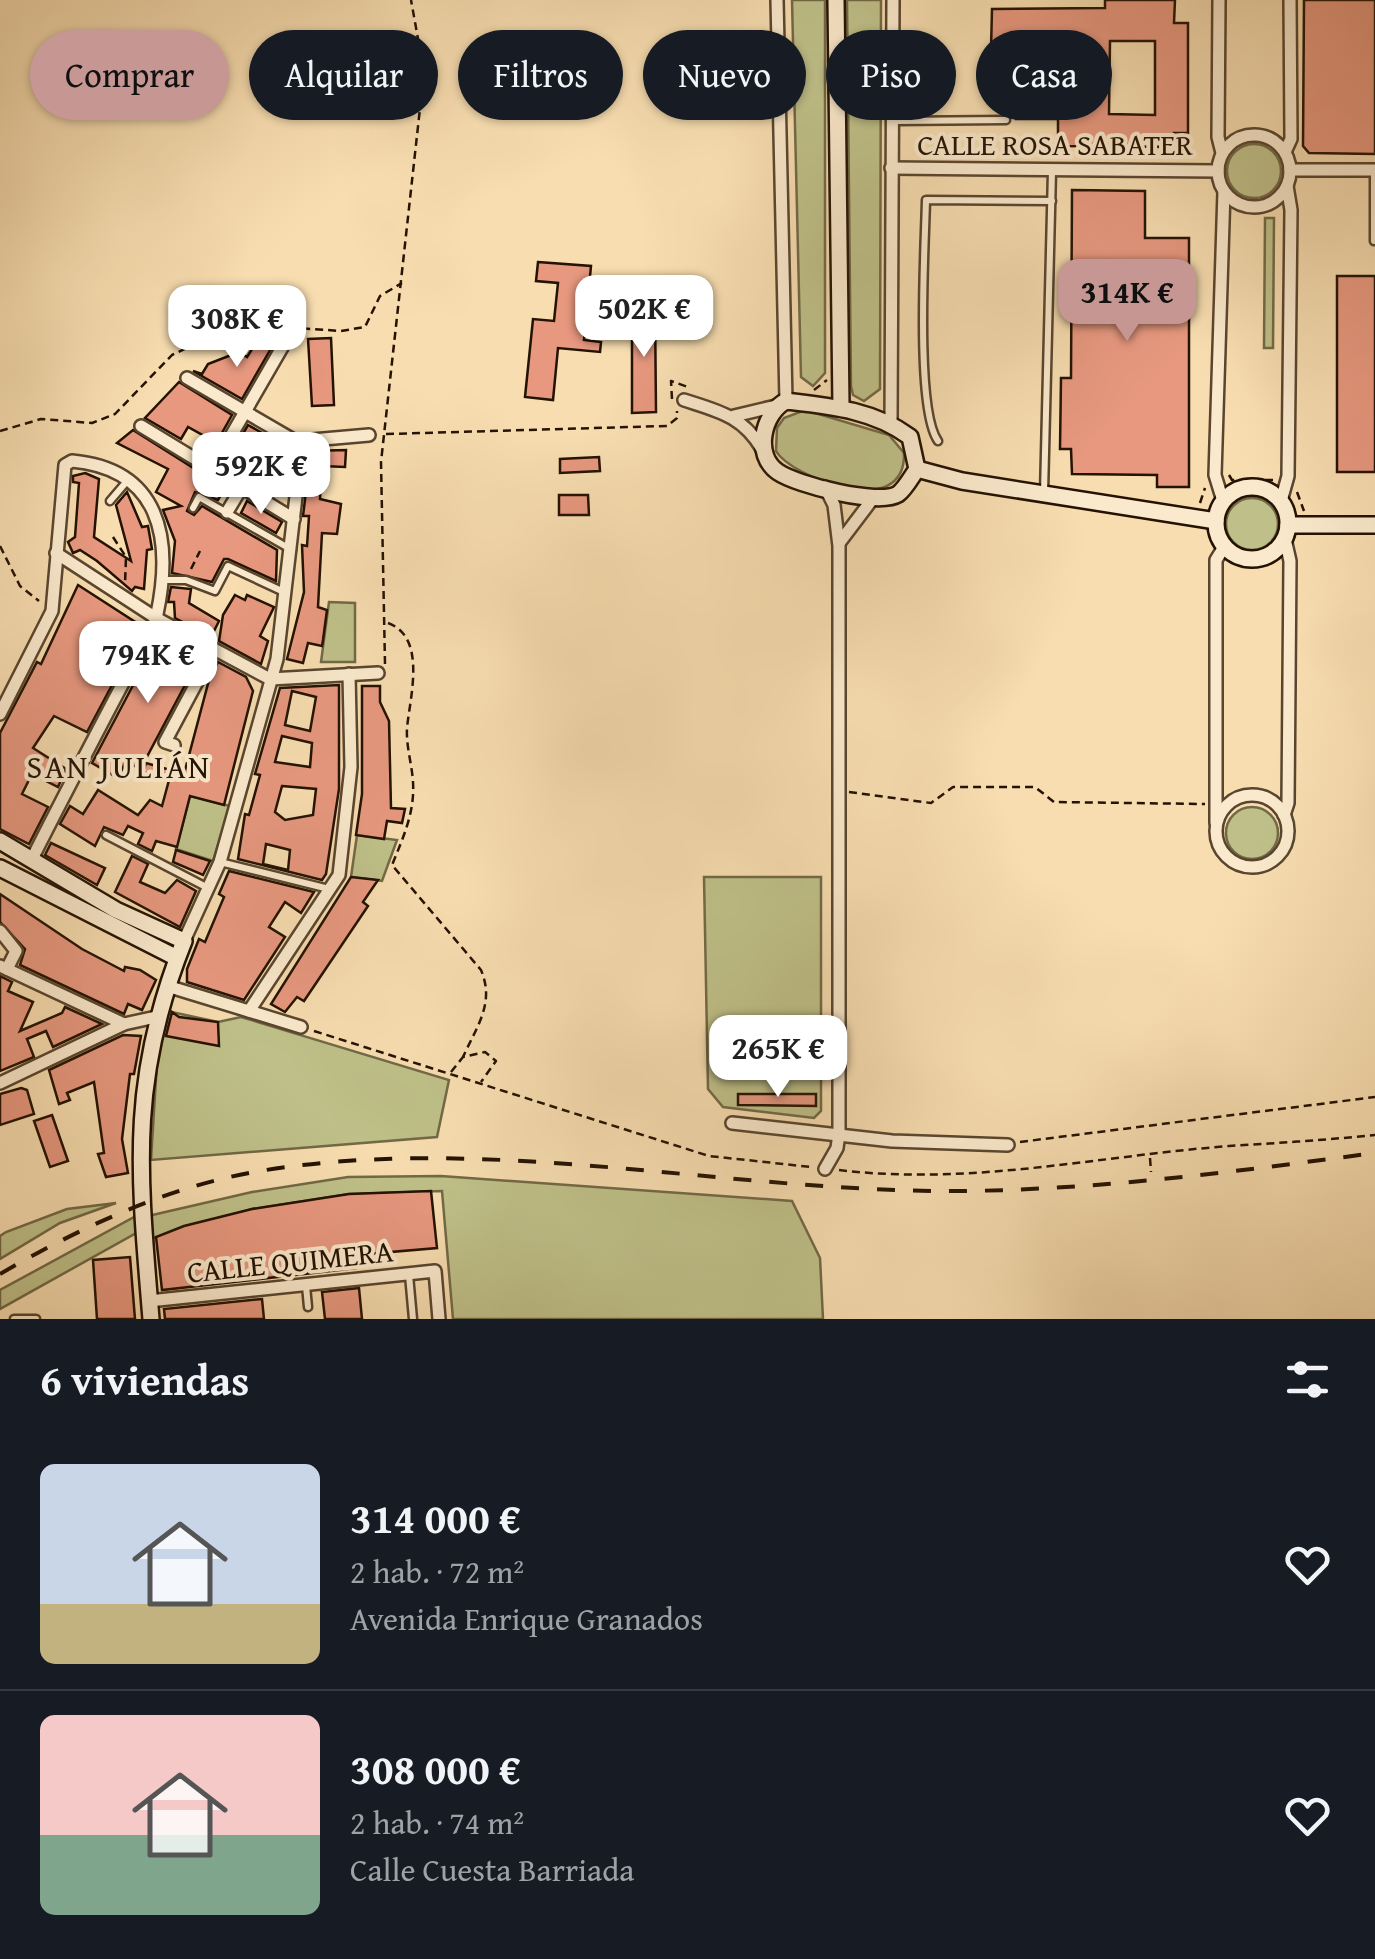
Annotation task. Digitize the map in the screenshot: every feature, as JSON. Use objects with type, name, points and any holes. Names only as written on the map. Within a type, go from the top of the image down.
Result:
[{"type":"main road","points":[[836,0],[841,407]]},
{"type":"main road","points":[[781,403],[841,407],[891,423],[910,437],[917,469],[898,494],[871,501],[778,472],[765,455],[764,428],[781,403]]},
{"type":"main road","points":[[917,469],[1216,521]]},
{"type":"main road","points":[[1252,487],[1281,501],[1287,532],[1278,549],[1257,560],[1244,559],[1224,546],[1216,521],[1223,501],[1252,487]]},
{"type":"main road","points":[[1287,532],[1375,525]]},
{"type":"main road","points":[[0,842],[116,910],[184,941],[156,1017],[146,1066],[139,1174],[151,1319]]},
{"type":"main road","points":[[0,868],[177,958]]},
{"type":"street","points":[[734,416],[781,403],[776,0]]},
{"type":"street","points":[[891,423],[893,0]]},
{"type":"street","points":[[1218,0],[1218,137],[1222,152],[1218,172],[1224,191],[1215,475],[1223,501]]},
{"type":"street","points":[[1285,152],[1290,139],[1290,0]]},
{"type":"street","points":[[1222,152],[1241,137],[1254,134],[1277,142],[1285,152],[1290,170],[1287,186],[1291,210],[1294,476],[1281,501]]},
{"type":"street","name":"CALLE ROSA SABATER","points":[[891,168],[1218,172]]},
{"type":"street","points":[[1290,170],[1374,170]]},
{"type":"street","points":[[1224,191],[1252,207],[1272,202],[1287,186]]},
{"type":"street","points":[[212,469],[284,344]]},
{"type":"street","points":[[186,378],[302,446]]},
{"type":"street","points":[[680,403],[734,416],[748,428],[765,455]]},
{"type":"street","points":[[141,426],[294,519]]},
{"type":"street","points":[[302,446],[312,440],[369,435]]},
{"type":"street","points":[[184,941],[220,862],[277,659],[302,446]]},
{"type":"street","points":[[0,714],[52,611],[65,465],[72,460],[100,464],[145,492],[154,512],[161,580],[156,618],[31,860]]},
{"type":"street","points":[[227,512],[242,487]]},
{"type":"street","points":[[825,1169],[837,1148],[838,1134],[838,546],[834,506],[826,487]]},
{"type":"street","points":[[838,546],[871,501]]},
{"type":"street","points":[[1224,546],[1216,560],[1216,824],[1225,856],[1234,863],[1256,867],[1277,857],[1287,837],[1284,815],[1288,804],[1290,560],[1287,532]]},
{"type":"street","points":[[56,553],[156,618],[270,679],[378,673]]},
{"type":"street","points":[[174,745],[164,742],[214,650]]},
{"type":"street","points":[[249,1011],[339,876],[351,767],[349,674]]},
{"type":"street","points":[[1216,824],[1227,804],[1247,795],[1268,799],[1284,815]]},
{"type":"street","points":[[0,931],[16,951],[4,967],[124,1024]]},
{"type":"street","points":[[167,986],[301,1027]]},
{"type":"street","points":[[0,1083],[124,1024],[156,1017]]},
{"type":"street","points":[[732,1124],[937,1144],[1008,1145]]},
{"type":"street","name":"CALLE QUIMERA","points":[[150,1301],[435,1271],[438,1319]]},
{"type":"lane","points":[[892,121],[1006,120]]},
{"type":"lane","points":[[1044,494],[1052,168]]},
{"type":"lane","points":[[1374,170],[1374,242]]},
{"type":"lane","points":[[938,441],[931,422],[923,321],[926,200],[1052,201]]},
{"type":"lane","points":[[110,501],[129,480]]},
{"type":"lane","points":[[193,508],[199,497],[292,550]]},
{"type":"lane","points":[[161,580],[186,580],[214,591],[228,566],[287,594]]},
{"type":"lane","points":[[106,834],[210,888]]},
{"type":"lane","points":[[220,862],[330,889]]},
{"type":"lane","points":[[408,1274],[413,1319]]},
{"type":"lane","points":[[306,1285],[308,1306]]},
{"type":"lane","points":[[14,1319],[36,1319]]},
{"type":"path","points":[[378,673],[386,657],[380,579],[384,434],[424,72],[410,0]]},
{"type":"path","points":[[0,431],[40,418],[92,423],[115,414],[172,355],[268,318],[296,328],[341,331],[365,326],[380,296],[403,282]]},
{"type":"path","points":[[284,344],[296,328]]},
{"type":"path","points":[[804,390],[816,390],[827,380],[828,366]]},
{"type":"path","points":[[671,381],[702,392]]},
{"type":"path","points":[[369,435],[667,426],[678,418],[680,403]]},
{"type":"path","points":[[1215,475],[1229,475],[1232,480],[1275,481],[1294,476],[1296,500],[1310,514]]},
{"type":"path","points":[[113,537],[126,557],[125,583],[119,594]]},
{"type":"path","points":[[0,546],[20,586],[52,611]]},
{"type":"path","points":[[186,580],[200,551]]},
{"type":"path","points":[[386,622],[400,627],[406,636],[414,674],[407,728],[412,812],[392,865],[481,970],[487,985],[488,1004],[450,1074]]},
{"type":"path","points":[[838,790],[931,802],[952,787],[1036,787],[1054,802],[1216,804]]},
{"type":"path","points":[[301,1027],[480,1083],[496,1061],[485,1052],[463,1056]]},
{"type":"path","points":[[1008,1145],[1375,1097]]},
{"type":"path","points":[[1150,1156],[1151,1172]]},
{"type":"green space","points":[[792,0],[825,0],[825,373],[813,386],[801,377],[795,120],[806,120],[806,30],[793,30]]},
{"type":"green space","points":[[847,0],[881,0],[881,30],[847,30]]},
{"type":"green space","points":[[848,120],[881,120],[880,389],[864,401],[853,395]]},
{"type":"green space","points":[[1254,144],[1273,152],[1281,171],[1273,190],[1254,198],[1235,190],[1227,171],[1235,152]]},
{"type":"green space","points":[[1265,218],[1274,218],[1273,348],[1264,348]]},
{"type":"green space","points":[[805,410],[889,435],[904,453],[900,474],[887,486],[868,490],[846,488],[824,482],[786,461],[776,451],[777,428],[784,418]]},
{"type":"green space","points":[[1252,498],[1270,506],[1278,524],[1270,542],[1252,550],[1234,542],[1226,524],[1234,506]]},
{"type":"green space","points":[[329,602],[355,603],[355,662],[321,662]]},
{"type":"green space","points":[[190,796],[230,806],[213,861],[176,849]]},
{"type":"green space","points":[[1252,807],[1271,814],[1278,833],[1271,852],[1252,859],[1233,852],[1226,833],[1233,814]]},
{"type":"green space","points":[[357,835],[397,840],[382,881],[351,877]]},
{"type":"green space","points":[[704,877],[821,877],[821,1111],[814,1118],[723,1107],[708,1089]]},
{"type":"green space","points":[[167,1011],[218,1022],[241,1017],[449,1080],[437,1137],[151,1160],[158,1046]]},
{"type":"green space","points":[[441,1176],[792,1201],[820,1258],[823,1319],[453,1319],[442,1191],[349,1194],[252,1209],[150,1239],[148,1216],[252,1192],[348,1177]]},
{"type":"green space","points":[[116,1203],[60,1223],[0,1259],[0,1236],[6,1232],[67,1209]]},
{"type":"green space","points":[[136,1216],[138,1232],[0,1309],[0,1290]]},
{"type":"building","points":[[1105,0],[1175,0],[1174,23],[1188,23],[1188,133],[1174,133],[1174,147],[1058,146],[1058,120],[1112,120],[1112,114],[1155,115],[1155,41],[1112,41],[1112,30],[991,30],[992,9],[1105,8]]},
{"type":"building","points":[[1304,0],[1375,0],[1375,154],[1309,153],[1303,146]]},
{"type":"building","points":[[1072,190],[1145,191],[1145,238],[1189,238],[1189,487],[1157,487],[1157,475],[1072,474],[1071,449],[1060,449],[1061,378],[1071,378]]},
{"type":"building","points":[[538,262],[591,266],[584,340],[601,342],[600,352],[558,348],[553,400],[525,397],[533,319],[554,321],[558,283],[536,281]]},
{"type":"building","points":[[1337,276],[1375,276],[1375,472],[1337,472]]},
{"type":"building","points":[[632,306],[655,306],[656,412],[632,413]]},
{"type":"building","points":[[331,338],[334,405],[312,406],[308,339]]},
{"type":"building","points":[[273,345],[242,399],[193,371],[202,374],[208,364],[239,352],[247,357],[254,346]]},
{"type":"building","points":[[179,382],[232,415],[209,456],[199,450],[206,437],[188,427],[181,439],[145,418]]},
{"type":"building","points":[[248,425],[292,450],[289,473],[279,467],[266,491],[225,466],[231,455],[236,458],[247,440],[241,437]]},
{"type":"building","points":[[133,430],[225,488],[218,500],[195,492],[187,511],[194,515],[202,506],[277,550],[276,581],[228,559],[224,559],[212,582],[172,573],[175,541],[163,510],[181,506],[156,492],[168,469],[117,443]]},
{"type":"building","points":[[346,450],[345,467],[322,466],[320,499],[341,504],[337,534],[322,533],[318,607],[327,610],[322,646],[308,643],[303,663],[287,659],[304,592],[302,545],[307,546],[309,516],[303,516],[311,451]]},
{"type":"building","points":[[599,457],[600,471],[560,473],[560,459]]},
{"type":"building","points":[[85,473],[99,479],[94,537],[131,561],[116,505],[127,492],[142,527],[148,526],[152,549],[147,550],[144,589],[135,587],[132,591],[80,550],[73,553],[68,542],[75,537],[79,483],[73,482],[73,476]]},
{"type":"building","points":[[559,495],[588,495],[589,515],[559,515]]},
{"type":"building","points":[[247,501],[282,522],[276,533],[241,513]]},
{"type":"building","points":[[78,585],[143,627],[87,732],[54,716],[33,748],[66,769],[58,787],[32,774],[22,794],[48,807],[29,844],[0,829],[0,733],[37,662],[41,664]]},
{"type":"building","points":[[171,587],[191,589],[189,603],[219,621],[211,637],[175,618],[174,602],[168,602]]},
{"type":"building","points":[[235,595],[245,600],[247,595],[274,607],[260,636],[268,641],[261,664],[219,641],[223,615]]},
{"type":"building","points":[[168,635],[202,653],[141,768],[125,763],[118,778],[92,763],[158,638]]},
{"type":"building","points":[[218,662],[246,677],[253,691],[224,805],[190,796],[177,847],[156,841],[152,851],[138,844],[143,833],[128,826],[123,835],[104,827],[95,846],[60,824],[70,806],[83,814],[98,790],[138,815],[150,800],[162,806],[169,780],[143,772],[146,763],[184,774],[209,680]]},
{"type":"building","points":[[339,685],[339,789],[322,880],[238,859],[245,814],[249,815],[260,775],[255,774],[280,688]],"holes":[[[292,691],[316,697],[310,731],[285,725]],[[282,736],[312,743],[310,767],[275,762]],[[282,786],[316,789],[313,815],[285,820],[275,812]],[[266,844],[290,850],[288,870],[263,864]]]},
{"type":"building","points":[[362,686],[380,686],[380,702],[389,721],[391,808],[405,809],[402,823],[387,821],[384,839],[356,835],[362,794]]},
{"type":"building","points":[[51,843],[105,868],[97,885],[45,855]]},
{"type":"building","points":[[176,850],[210,861],[203,875],[173,862]]},
{"type":"building","points":[[132,856],[148,864],[140,882],[165,893],[177,880],[196,891],[180,927],[115,892]]},
{"type":"building","points":[[229,871],[314,892],[301,913],[285,902],[269,927],[285,937],[244,1000],[187,982],[187,969],[199,939],[205,942],[224,897],[219,894]]},
{"type":"building","points":[[351,877],[378,880],[363,902],[368,906],[304,1001],[297,997],[285,1012],[271,1004]]},
{"type":"building","points":[[0,894],[82,949],[124,971],[125,967],[140,970],[156,980],[142,1010],[128,1004],[124,1014],[20,965],[25,949],[0,922]]},
{"type":"building","points":[[0,976],[12,982],[8,991],[33,1002],[20,1031],[62,1013],[65,1007],[102,1024],[53,1047],[46,1031],[27,1039],[34,1057],[0,1071]]},
{"type":"building","points":[[172,1012],[179,1017],[218,1022],[219,1046],[166,1036]]},
{"type":"building","points":[[123,1035],[141,1036],[134,1074],[130,1074],[122,1139],[128,1173],[106,1177],[98,1154],[104,1153],[94,1082],[67,1093],[70,1100],[59,1104],[49,1070]]},
{"type":"building","points":[[27,1090],[34,1114],[0,1125],[0,1094]]},
{"type":"building","points":[[738,1094],[816,1094],[816,1106],[738,1105]]},
{"type":"building","points":[[52,1115],[68,1161],[50,1167],[34,1121]]},
{"type":"building","points":[[431,1191],[437,1248],[356,1255],[357,1268],[162,1290],[156,1237],[184,1226],[252,1209],[349,1194]]},
{"type":"building","points":[[130,1257],[135,1319],[97,1319],[93,1260]]},
{"type":"building","points":[[359,1288],[362,1319],[325,1319],[322,1292]]},
{"type":"building","points":[[262,1299],[264,1319],[165,1319],[164,1309]]},
{"type":"railway","points":[[0,1274],[96,1224],[196,1186],[266,1170],[350,1161],[518,1161],[938,1191],[1102,1184],[1375,1153]]},
{"type":"district","name":"SAN JULIÁN","points":[[119,766]]}]
